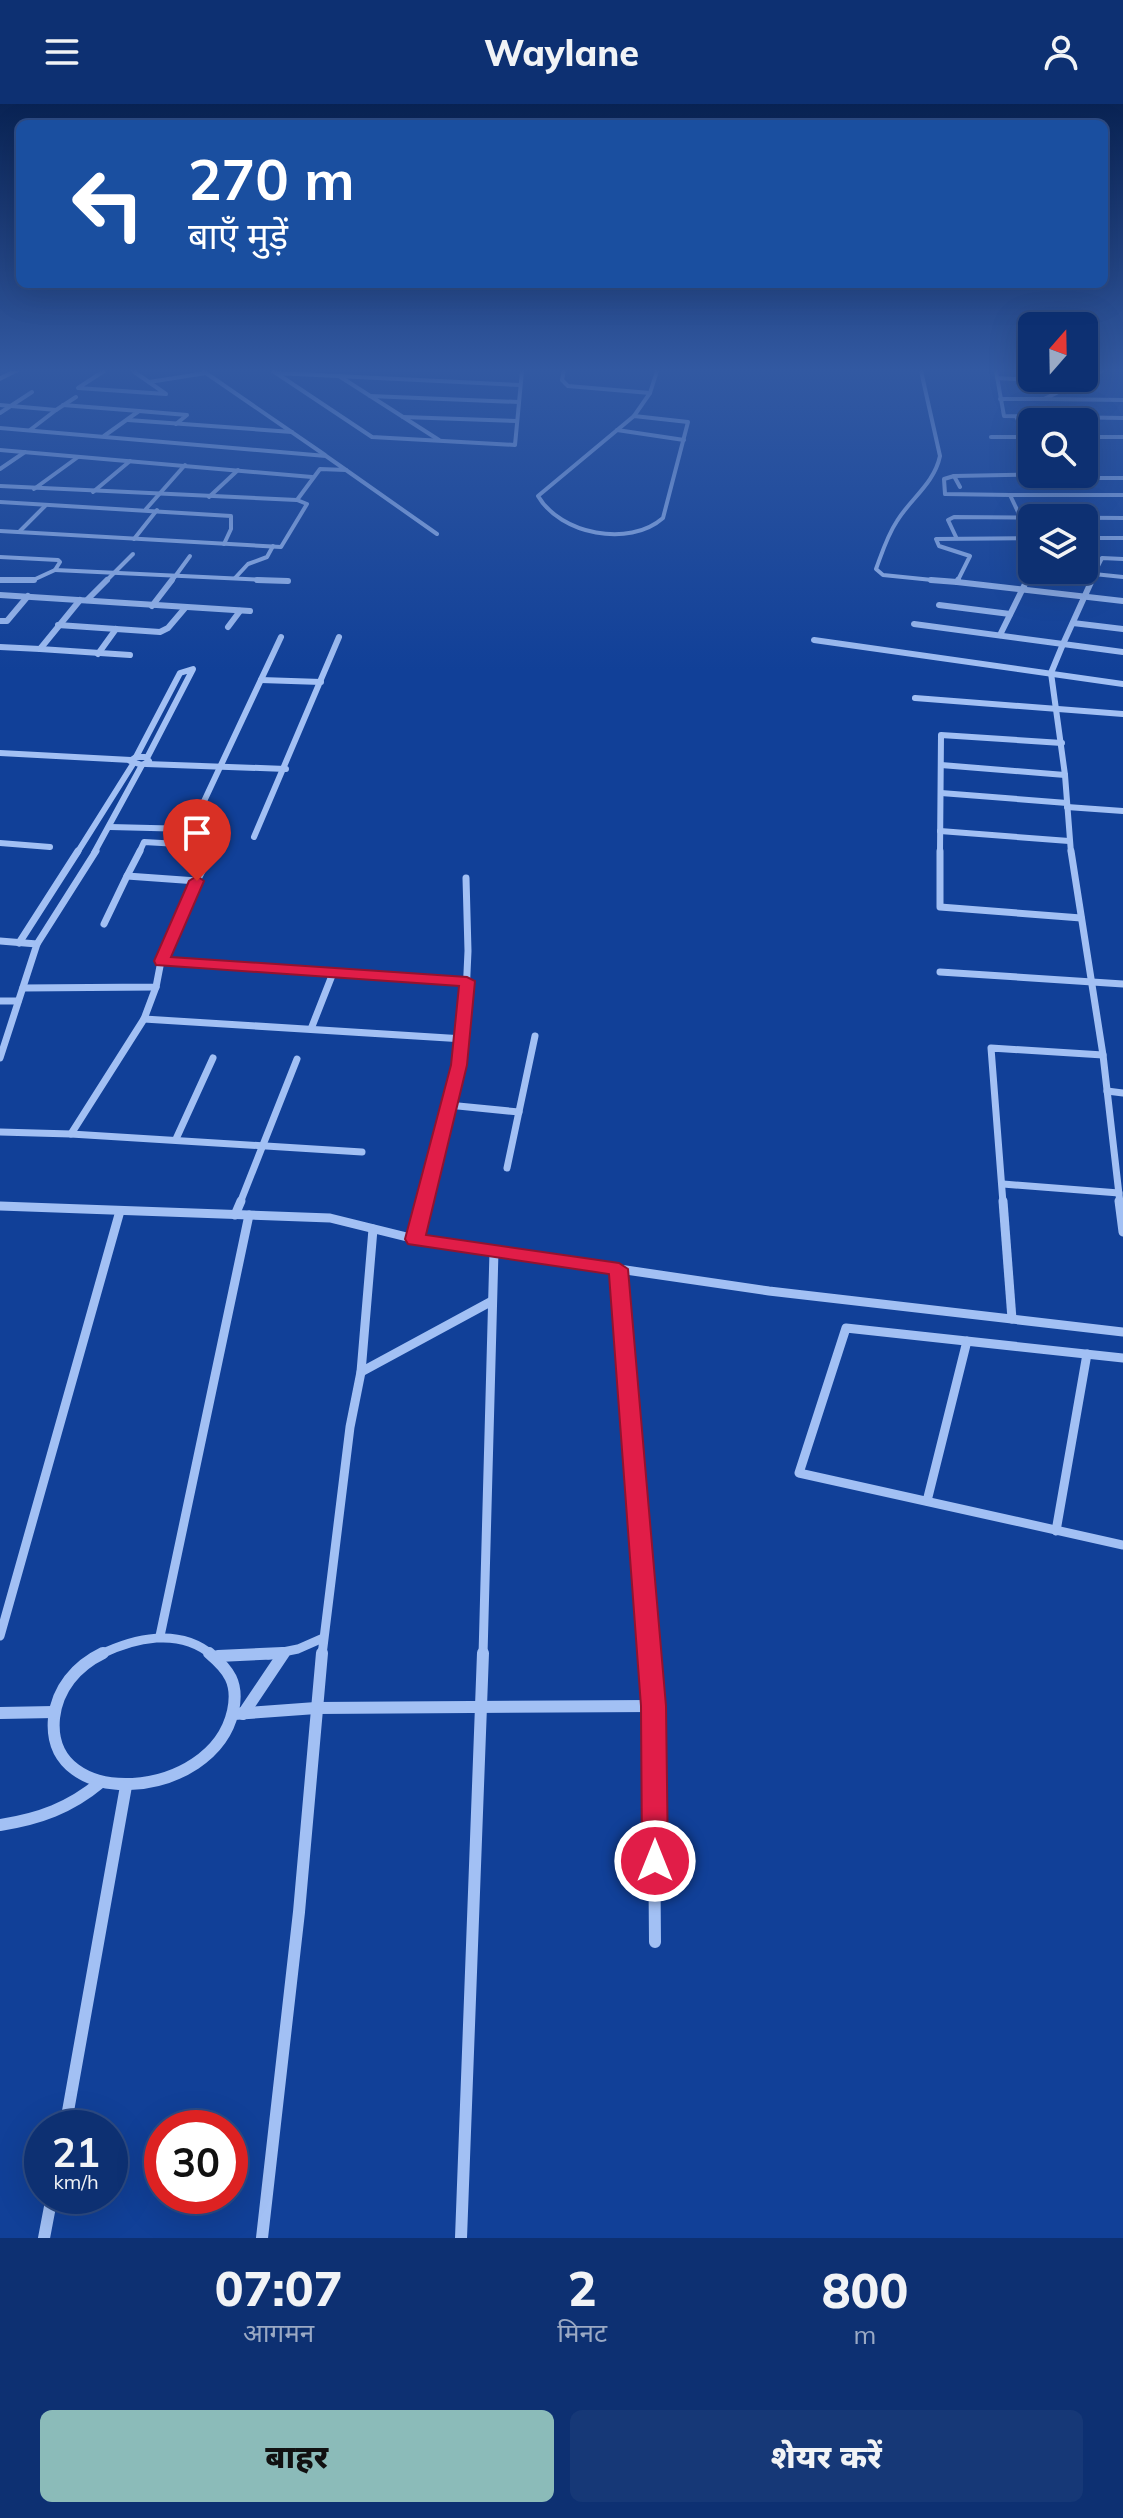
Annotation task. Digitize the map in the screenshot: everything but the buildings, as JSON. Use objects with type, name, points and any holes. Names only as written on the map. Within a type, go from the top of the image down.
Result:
[{"type":"street","points":[[34,489],[59,471]]},
{"type":"street","points":[[93,492],[119,471]]},
{"type":"street","points":[[146,509],[180,471]]},
{"type":"street","points":[[209,497],[237,471]]},
{"type":"street","points":[[244,471],[312,477]]},
{"type":"street","points":[[297,500],[318,471]]},
{"type":"street","points":[[347,471],[437,534]]},
{"type":"street","points":[[568,471],[538,496],[551,517],[572,528],[593,531],[649,531],[658,526],[675,471]]},
{"type":"street","points":[[937,471],[896,521],[876,569],[883,575],[1123,601]]},
{"type":"street","points":[[1018,475],[954,476],[944,479],[945,494],[1123,495]]},
{"type":"street","points":[[954,476],[960,487]]},
{"type":"street","points":[[1098,477],[1123,478]]},
{"type":"street","points":[[0,486],[297,500],[307,504],[281,547],[0,531]]},
{"type":"street","points":[[1092,488],[1097,496]]},
{"type":"street","points":[[1010,495],[1018,512]]},
{"type":"street","points":[[0,502],[231,516],[231,529],[224,544]]},
{"type":"street","points":[[19,532],[45,506]]},
{"type":"street","points":[[134,539],[157,510]]},
{"type":"street","points":[[1098,514],[1122,513]]},
{"type":"street","points":[[956,537],[949,518],[1018,516]]},
{"type":"street","points":[[957,582],[970,556],[939,546],[936,539],[1018,538]]},
{"type":"street","points":[[1098,538],[1123,538]]},
{"type":"street","points":[[235,578],[248,564],[267,557],[273,546]]},
{"type":"street","points":[[40,649],[58,625],[133,554]]},
{"type":"street","points":[[152,606],[190,556]]},
{"type":"street","points":[[0,557],[58,560],[60,562],[55,570]]},
{"type":"street","points":[[1098,566],[1102,558],[1123,559]]},
{"type":"street","points":[[0,580],[28,582],[55,570],[288,581]]},
{"type":"street","points":[[1098,574],[1123,577]]},
{"type":"street","points":[[1000,635],[1024,584]]},
{"type":"street","points":[[1089,584],[1051,673],[1062,743],[1069,841],[1119,1161],[1123,1232]]},
{"type":"street","points":[[0,595],[250,611]]},
{"type":"street","points":[[0,628],[28,596]]},
{"type":"street","points":[[939,605],[1010,614]]},
{"type":"street","points":[[58,625],[163,631],[185,608]]},
{"type":"street","points":[[228,627],[240,611]]},
{"type":"street","points":[[1073,623],[1123,629]]},
{"type":"street","points":[[914,624],[1123,652]]},
{"type":"street","points":[[98,654],[116,629]]},
{"type":"street","points":[[110,827],[191,829],[281,637]]},
{"type":"street","points":[[254,837],[339,637]]},
{"type":"street","points":[[814,640],[1123,684]]},
{"type":"street","points":[[0,647],[130,655]]},
{"type":"street","points":[[0,1058],[4,1036],[37,944],[110,827],[193,669],[182,671],[133,761],[19,943]]},
{"type":"street","points":[[261,680],[321,682]]},
{"type":"street","points":[[169,693],[182,694]]},
{"type":"street","points":[[915,698],[1123,714]]},
{"type":"street","points":[[1062,743],[941,735],[940,907],[1081,918]]},
{"type":"street","points":[[0,753],[286,766]]},
{"type":"street","points":[[941,765],[1065,775]]},
{"type":"street","points":[[941,793],[1123,811]]},
{"type":"street","points":[[940,831],[1069,841]]},
{"type":"street","points":[[71,1134],[144,1019],[156,987],[161,961],[214,846],[144,842],[104,924]]},
{"type":"street","points":[[0,843],[50,847]]},
{"type":"street","points":[[127,876],[197,881]]},
{"type":"street","points":[[415,1239],[464,1039],[466,878]]},
{"type":"street","points":[[0,941],[37,944]]},
{"type":"street","points":[[161,961],[467,981]]},
{"type":"street","points":[[940,972],[1123,984]]},
{"type":"street","points":[[311,1029],[333,973]]},
{"type":"street","points":[[23,988],[156,987]]},
{"type":"street","points":[[0,1001],[18,1001]]},
{"type":"street","points":[[144,1019],[464,1039]]},
{"type":"street","points":[[507,1168],[535,1036]]},
{"type":"street","points":[[1012,1319],[991,1048],[1103,1055]]},
{"type":"street","points":[[176,1139],[213,1058]]},
{"type":"street","points":[[235,1215],[297,1059]]},
{"type":"street","points":[[1107,1091],[1123,1093]]},
{"type":"street","points":[[448,1105],[519,1112]]},
{"type":"street","points":[[0,1132],[176,1139],[362,1152]]},
{"type":"street","points":[[1003,1184],[1119,1193]]},
{"type":"street","points":[[0,1206],[330,1218],[415,1239],[769,1291],[1123,1332]]},
{"type":"street","points":[[0,1636],[120,1211]]},
{"type":"street","points":[[160,1636],[249,1215]]},
{"type":"street","points":[[262,2238],[299,1912],[323,1638],[350,1427],[361,1372],[373,1229]]},
{"type":"street","points":[[461,2238],[482,1708],[494,1251]]},
{"type":"street","points":[[619,1269],[653,1706],[655,1942]]},
{"type":"street","points":[[361,1372],[492,1301]]},
{"type":"street","points":[[1123,1358],[846,1328],[799,1473],[1123,1545]]},
{"type":"street","points":[[927,1501],[967,1341]]},
{"type":"street","points":[[1056,1531],[1087,1354]]},
{"type":"street","points":[[239,1714],[230,1673],[218,1656],[202,1645],[182,1638],[160,1636],[119,1643],[83,1664],[69,1678],[54,1712],[53,1734],[62,1755],[78,1771],[101,1782],[126,1786],[174,1777],[195,1766],[213,1751],[284,1653]]},
{"type":"street","points":[[218,1656],[303,1650],[323,1638]]},
{"type":"street","points":[[239,1714],[316,1708],[653,1706]]},
{"type":"street","points":[[0,1713],[54,1712]]},
{"type":"street","points":[[0,1825],[51,1815],[78,1803],[101,1782]]},
{"type":"street","points":[[68,2110],[126,1786]]},
{"type":"street","points":[[44,2238],[49,2214]]},
{"type":"route","points":[[197,881],[161,961],[467,981],[464,1039],[459,1065],[415,1239],[619,1269],[653,1706],[655,1861]]}]
